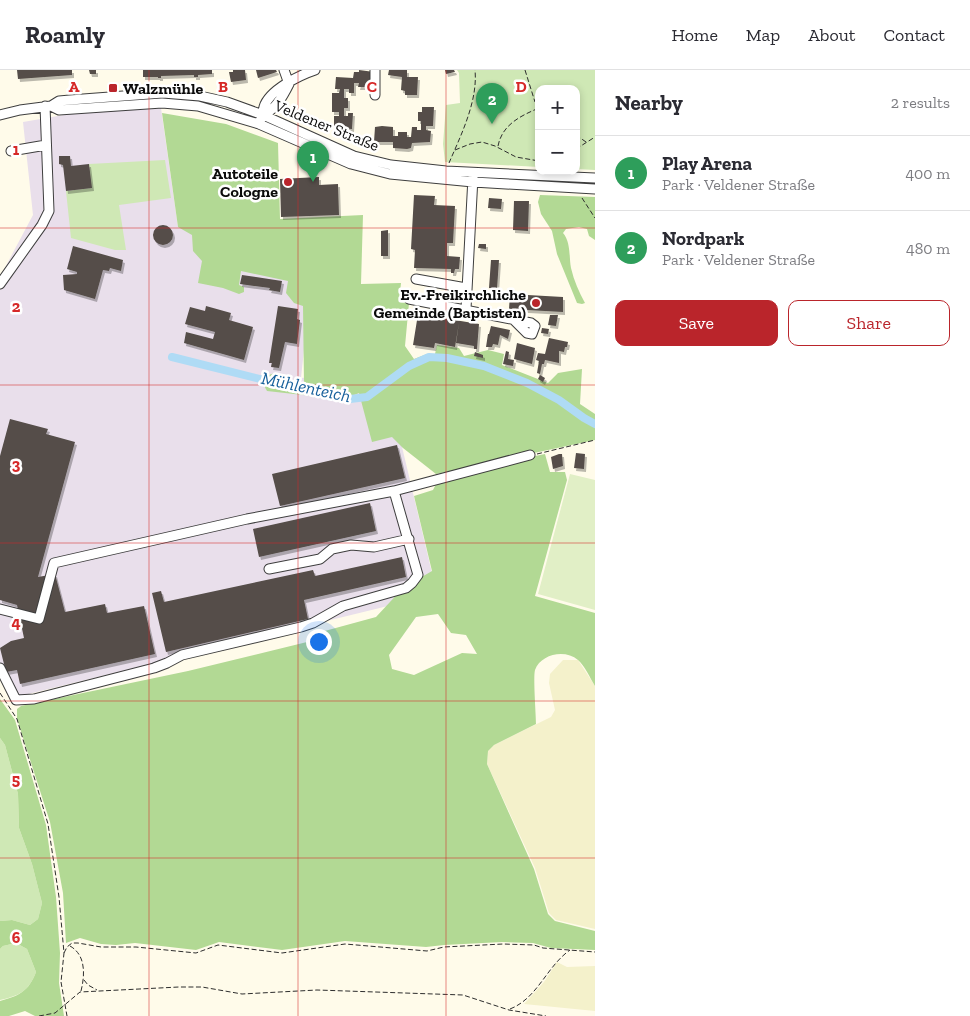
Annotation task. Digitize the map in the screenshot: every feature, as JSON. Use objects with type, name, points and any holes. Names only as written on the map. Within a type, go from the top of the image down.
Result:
[{"type":"street","points":[[284,70],[289,84]]},
{"type":"street","points":[[259,124],[263,115],[271,111],[289,84],[316,70]]},
{"type":"street","points":[[375,70],[375,95]]},
{"type":"street","name":"Veldener Straße","points":[[0,115],[48,106],[59,101],[163,93],[200,96],[227,102],[263,115],[354,156],[391,165],[474,172],[595,178]]},
{"type":"street","name":"Veldener Straße","points":[[48,106],[59,110],[162,103],[198,106],[259,124],[351,164],[390,174],[473,182],[595,189]]},
{"type":"street","points":[[0,284],[49,211],[46,146],[48,106]]},
{"type":"street","points":[[11,151],[46,146]]},
{"type":"street","points":[[466,309],[474,172]]},
{"type":"street","points":[[416,279],[466,288]]},
{"type":"street","points":[[410,298],[514,320]]},
{"type":"street","points":[[0,609],[39,620],[54,563],[247,520],[394,491],[530,455]]},
{"type":"street","points":[[0,668],[16,700],[34,699],[154,668],[182,655],[301,628],[313,624],[343,606],[406,588],[418,575],[394,491]]},
{"type":"street","points":[[269,570],[320,559],[332,549],[351,545],[374,547],[408,539]]},
{"type":"path","points":[[446,170],[472,101],[476,81],[475,70]]},
{"type":"path","points":[[525,70],[535,102]]},
{"type":"path","points":[[497,147],[499,138],[505,129],[518,118],[535,109]]},
{"type":"path","points":[[580,147],[595,137]]},
{"type":"path","points":[[580,138],[586,143]]},
{"type":"path","points":[[455,150],[477,142],[489,143],[523,159],[535,161]]},
{"type":"path","points":[[577,188],[588,210],[595,218]]},
{"type":"path","points":[[530,455],[595,440]]},
{"type":"path","points":[[0,692],[16,720],[48,824],[59,898],[64,953],[62,982],[67,1016]]},
{"type":"path","points":[[64,953],[72,943],[101,947],[136,947],[196,953],[218,945],[282,953],[345,944],[427,951],[444,947],[503,944],[534,945],[595,952]]},
{"type":"path","points":[[39,1016],[55,1013],[80,992],[84,980],[84,966],[78,953],[69,946]]},
{"type":"path","points":[[509,1010],[525,1002],[533,994],[557,960],[571,950]]},
{"type":"path","points":[[84,980],[88,985],[97,990]]},
{"type":"path","points":[[80,992],[202,987],[242,994],[317,990],[463,995],[509,1010],[546,1016]]},
{"type":"shaded area","points":[[161,108],[178,227],[311,284],[301,378],[384,371],[437,594],[12,698],[0,677],[0,277],[33,215],[23,122],[81,112]]},
{"type":"shaded area","points":[[563,660],[578,660],[595,686],[595,929],[556,920],[549,913],[535,868],[487,764],[488,751],[494,745],[551,717],[555,710],[549,683],[550,674]]},
{"type":"shaded area","points":[[557,962],[567,967],[595,966],[595,1011],[524,1004],[544,982]]},
{"type":"green space","points":[[457,70],[595,70],[595,170],[580,169],[580,85],[535,85],[535,167],[445,162],[443,144],[446,105],[460,103],[459,73]]},
{"type":"green space","points":[[162,113],[226,124],[278,143],[280,219],[363,215],[361,284],[401,283],[399,302],[409,303],[405,346],[414,359],[427,354],[435,354],[437,345],[459,348],[464,356],[488,350],[504,354],[502,365],[548,383],[558,373],[582,369],[580,404],[595,414],[595,440],[436,474],[392,437],[372,442],[359,393],[340,401],[267,391],[262,382],[272,374],[282,375],[304,385],[303,306],[294,303],[286,293],[288,281],[241,271],[239,285],[244,287],[244,292],[239,294],[223,288],[198,283],[202,261],[193,251],[192,235],[178,227]]},
{"type":"green space","points":[[165,160],[171,198],[119,205],[126,250],[115,250],[71,238],[66,191],[91,188],[89,164]]},
{"type":"green space","points":[[540,195],[595,197],[595,240],[589,236],[587,229],[579,227],[566,229],[563,233],[569,245],[571,268],[585,303],[577,303],[557,254],[552,231],[541,214],[538,202]]},
{"type":"green space","points":[[545,454],[550,472],[565,472],[567,480],[535,596],[595,613],[595,686],[583,665],[573,657],[560,654],[542,660],[534,674],[536,724],[494,745],[488,751],[487,764],[534,869],[548,914],[555,921],[595,931],[595,950],[551,948],[533,943],[502,942],[426,947],[345,941],[282,950],[219,942],[196,950],[135,943],[101,944],[80,938],[66,943],[63,893],[50,822],[17,719],[17,709],[21,706],[188,671],[307,642],[321,632],[376,617],[403,588],[432,571],[414,496],[433,490],[438,476]],"holes":[[[438,614],[451,633],[466,635],[477,654],[462,653],[414,675],[392,669],[389,655],[416,617]]]},
{"type":"green space","points":[[570,474],[595,480],[595,610],[538,594]]},
{"type":"green space","points":[[0,699],[15,720],[46,825],[56,897],[60,953],[59,983],[64,1016],[35,1016],[25,1011],[9,1016],[0,1016],[0,1001],[13,997],[27,988],[36,972],[27,949],[16,943],[3,946],[0,949],[0,921],[12,920],[30,925],[38,919],[42,903],[32,864],[19,828],[18,794],[5,745],[0,738]]},
{"type":"green space","points":[[0,738],[5,745],[18,794],[19,828],[32,864],[42,903],[38,919],[30,925],[12,920],[0,921]]},
{"type":"green space","points":[[16,943],[27,949],[36,972],[30,984],[22,992],[13,997],[0,1000],[0,949],[3,946]]},
{"type":"building","points":[[17,70],[72,70],[72,75],[18,79]]},
{"type":"building","points":[[89,70],[96,70],[96,74],[90,74]]},
{"type":"building","points":[[143,70],[212,70],[212,74],[198,75],[198,77],[194,77],[194,75],[161,76],[161,78],[158,78],[143,77]]},
{"type":"building","points":[[233,70],[245,70],[246,80],[231,82],[229,72],[233,72]]},
{"type":"building","points":[[256,70],[276,70],[277,72],[258,78]]},
{"type":"building","points":[[359,70],[374,72],[373,87],[358,87],[359,83],[354,83],[354,93],[349,93],[349,89],[344,89],[344,98],[348,98],[348,108],[344,108],[344,116],[348,116],[348,113],[353,113],[352,129],[334,128],[334,116],[339,116],[339,112],[332,112],[332,93],[339,93],[340,89],[335,89],[336,77],[353,78],[354,72],[359,72]]},
{"type":"building","points":[[389,70],[407,70],[407,77],[418,77],[417,95],[405,95],[405,91],[401,90],[402,77],[388,75]]},
{"type":"building","points":[[445,70],[454,70],[455,72],[446,74]]},
{"type":"building","points":[[422,107],[434,107],[433,126],[426,126],[426,130],[431,131],[430,142],[412,143],[411,148],[407,149],[393,148],[393,142],[374,142],[375,127],[393,127],[393,136],[398,136],[398,132],[407,132],[407,137],[411,137],[412,127],[417,127],[417,130],[421,130],[418,112],[422,112]]},
{"type":"building","points":[[59,156],[70,156],[71,166],[89,164],[92,188],[66,191],[63,165],[59,164]]},
{"type":"building","points":[[319,177],[319,185],[338,184],[339,215],[281,217],[280,179]]},
{"type":"building","points":[[414,195],[435,196],[434,205],[455,206],[453,243],[447,243],[447,256],[460,257],[459,269],[455,269],[454,273],[451,273],[451,269],[414,268],[415,250],[411,249]]},
{"type":"building","points":[[489,198],[502,199],[501,209],[488,208]]},
{"type":"building","points":[[514,201],[529,201],[528,231],[513,230]]},
{"type":"building","points":[[163,225],[170,228],[173,235],[170,242],[163,245],[156,242],[153,235],[156,228]]},
{"type":"building","points":[[388,230],[388,256],[381,256],[381,231]]},
{"type":"building","points":[[479,244],[486,244],[486,249],[478,248]]},
{"type":"building","points":[[73,246],[123,260],[121,271],[110,268],[109,271],[103,270],[95,299],[64,290],[63,275],[77,274],[77,272],[67,269]]},
{"type":"building","points":[[491,260],[499,260],[497,289],[489,288]]},
{"type":"building","points":[[242,275],[282,281],[280,292],[269,290],[270,288],[240,284]]},
{"type":"building","name":"Ev.-Freikirchliche Gemeinde (Baptisten)","points":[[510,294],[563,297],[563,312],[509,309]]},
{"type":"building","points":[[206,306],[231,313],[229,320],[253,327],[244,360],[184,343],[186,332],[213,339],[215,332],[185,324],[190,307],[205,311]]},
{"type":"building","points":[[278,306],[298,309],[297,319],[300,320],[297,344],[285,342],[279,368],[271,367],[272,363],[269,363]]},
{"type":"building","points":[[418,314],[479,324],[477,349],[474,349],[474,346],[456,343],[459,323],[455,347],[435,343],[434,348],[413,345]]},
{"type":"building","points":[[550,315],[558,315],[556,326],[548,325]]},
{"type":"building","points":[[491,326],[510,330],[508,339],[500,335],[498,345],[493,344],[492,347],[486,347],[488,334]]},
{"type":"building","points":[[542,328],[549,329],[548,334],[541,333]]},
{"type":"building","points":[[549,338],[568,342],[567,347],[565,347],[564,352],[559,351],[559,363],[545,360],[540,374],[537,373],[539,361],[536,360],[538,353],[545,354]]},
{"type":"building","points":[[517,343],[535,348],[532,364],[514,359]]},
{"type":"building","points":[[506,351],[509,352],[508,359],[514,360],[513,366],[503,364]]},
{"type":"building","points":[[475,352],[483,355],[483,358],[474,356]]},
{"type":"building","points":[[540,375],[545,378],[543,382],[538,379]]},
{"type":"building","points":[[10,419],[48,429],[46,434],[75,442],[38,577],[55,574],[65,612],[105,604],[107,613],[144,606],[155,654],[20,684],[17,670],[6,672],[0,648],[11,641],[24,638],[17,605],[0,600],[0,456]]},
{"type":"building","points":[[397,445],[405,478],[280,506],[272,474]]},
{"type":"building","points":[[576,453],[585,454],[584,469],[574,468]]},
{"type":"building","points":[[562,454],[563,466],[553,469],[551,457]]},
{"type":"building","points":[[370,503],[376,531],[259,557],[253,529]]},
{"type":"building","points":[[402,557],[406,577],[304,600],[308,619],[166,652],[152,593],[161,591],[164,602],[313,570],[315,576]]},
{"type":"waterway","name":"Mühlenteich","points":[[172,357],[328,396],[350,399],[367,397],[409,366],[429,357],[447,358],[484,366],[527,383],[559,400],[595,424]]},
{"type":"place","name":"Walzmühle","points":[[113,88]]},
{"type":"place","name":"Nordpark","points":[[492,124]]},
{"type":"place","name":"Autoteile Cologne","points":[[288,182]]},
{"type":"place","name":"Play Arena","points":[[313,182]]},
{"type":"place","name":"Ev.-Freikirchliche Gemeinde (Baptisten)","points":[[536,303]]}]
